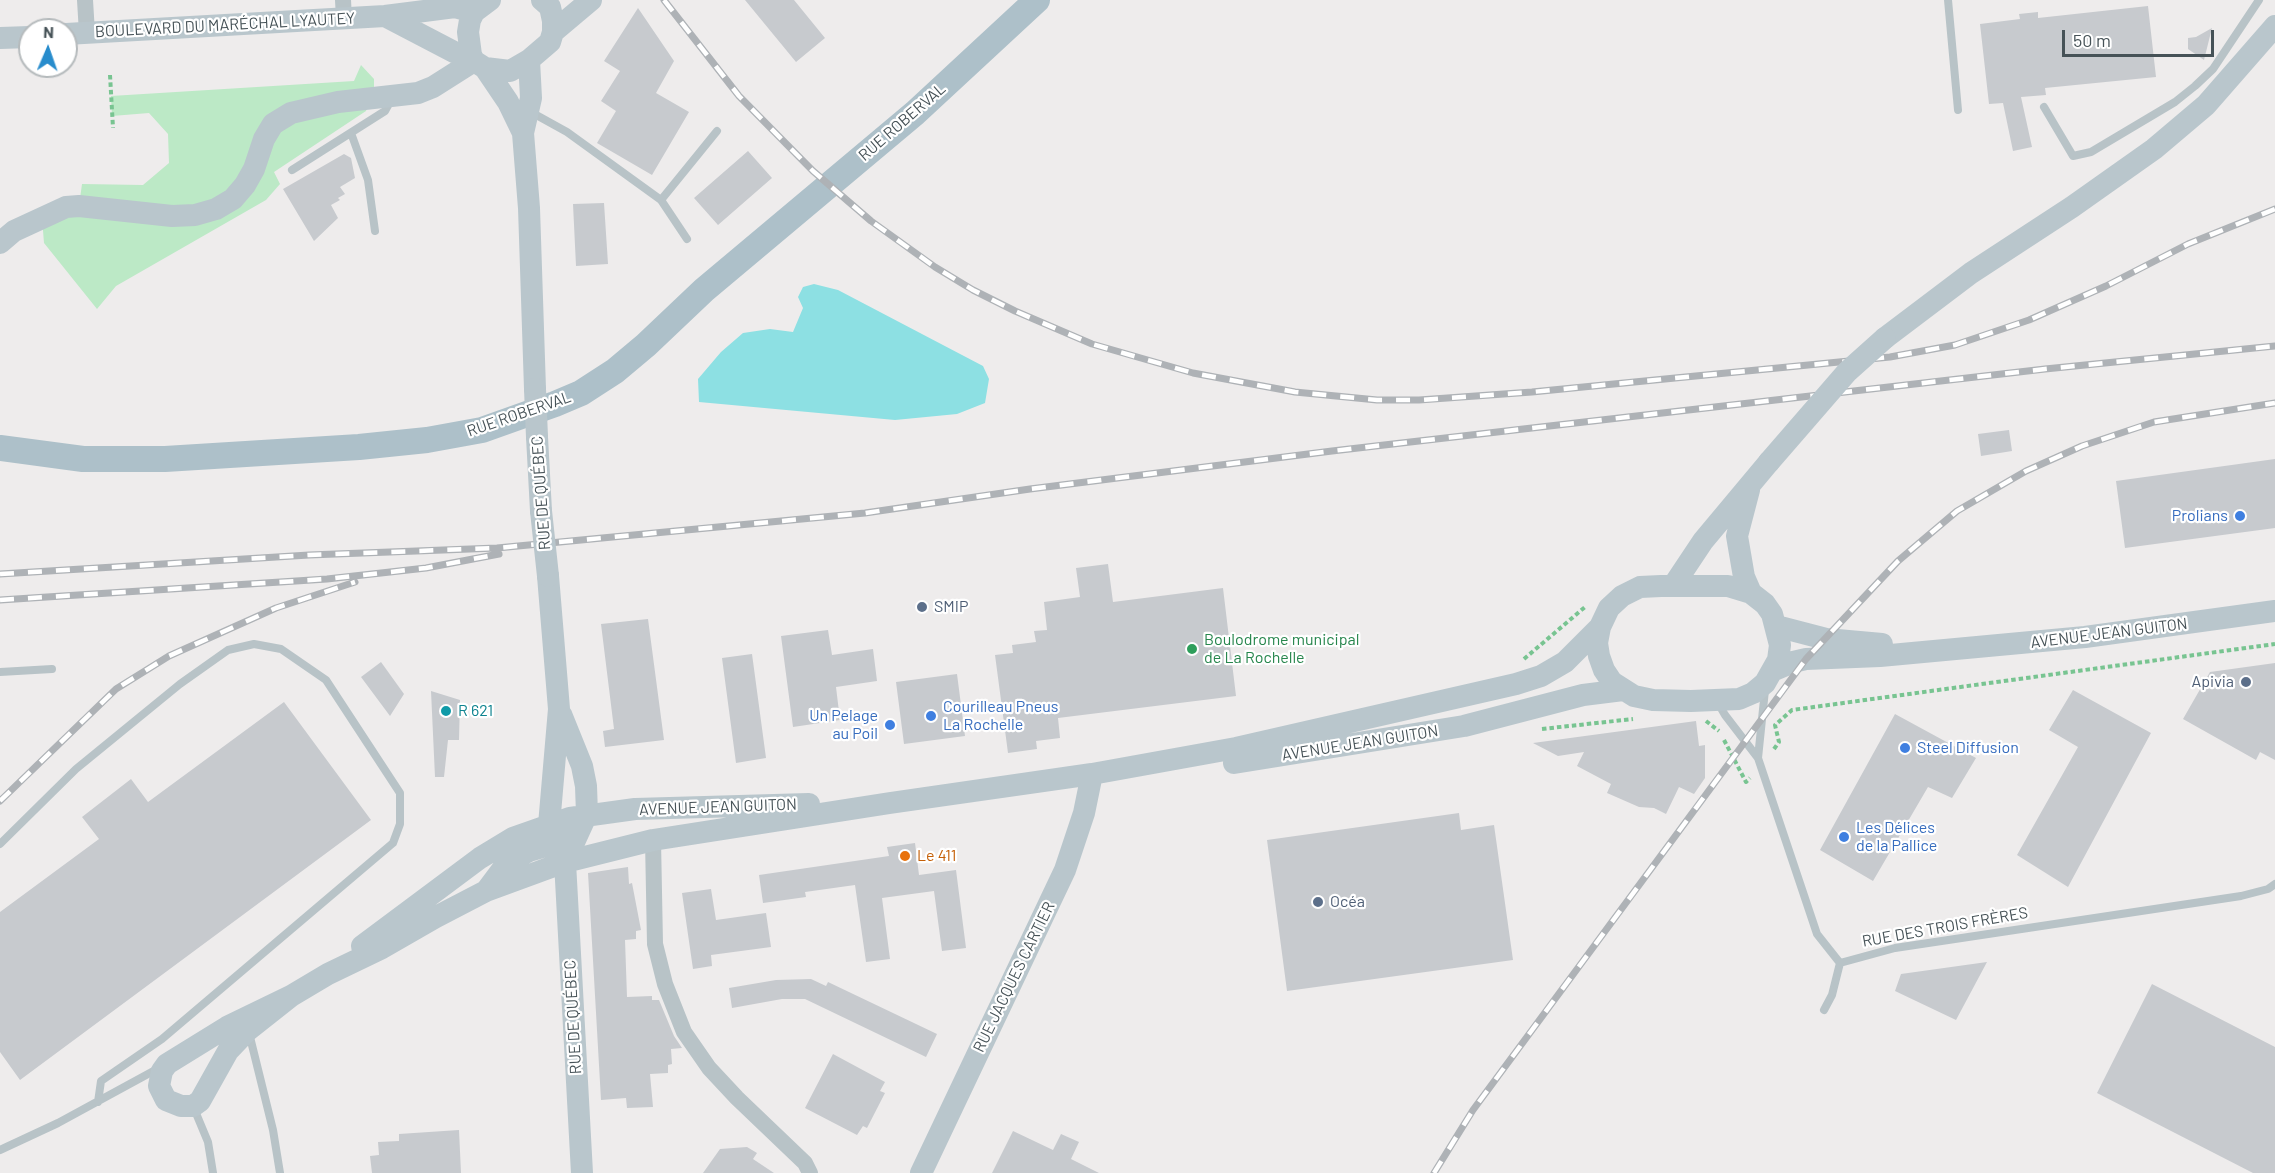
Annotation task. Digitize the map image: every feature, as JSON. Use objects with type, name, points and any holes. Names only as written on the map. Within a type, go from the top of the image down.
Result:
[{"type":"main road","name":"RUE ROBERVAL","points":[[0,448],[83,459],[165,459],[359,447],[427,440],[482,430],[581,393],[615,371],[646,345],[704,290],[915,113],[1037,0]]},
{"type":"street","points":[[78,30],[85,0]]},
{"type":"street","points":[[389,13],[454,52],[510,71],[545,48],[553,32],[591,0]]},
{"type":"street","points":[[549,2],[553,32]]},
{"type":"street","points":[[476,61],[468,32],[470,20],[482,6]]},
{"type":"street","name":"BOULEVARD DU MARÉCHAL LYAUTEY","points":[[78,34],[344,9],[389,13],[482,6]]},
{"type":"street","points":[[1673,586],[1703,541],[1846,372],[1885,338],[1971,273],[2072,207],[2154,149],[2206,105],[2275,26]]},
{"type":"street","points":[[0,38],[18,37]]},
{"type":"street","name":"RUE DE QUÉBEC","points":[[529,60],[531,98],[523,133],[529,208],[537,437],[541,511],[559,709],[563,841],[582,1173]]},
{"type":"street","points":[[0,243],[14,231],[66,207],[79,206],[172,216],[195,215],[216,209],[233,199],[245,185],[254,169],[264,139],[273,124],[291,113],[338,102],[418,93],[433,87],[476,61]]},
{"type":"street","name":"RUE DE QUÉBEC","points":[[476,61],[508,102],[523,133]]},
{"type":"street","points":[[1750,486],[1737,536],[1744,577],[1751,593]]},
{"type":"street","points":[[1673,586],[1728,586],[1751,593],[1765,604],[1772,614],[1780,645],[1778,660],[1770,677],[1746,696],[1717,702],[1653,700],[1634,696],[1623,690],[1604,670],[1597,643],[1600,627],[1609,608],[1622,596],[1640,587],[1673,586]]},
{"type":"street","name":"AVENUE JEAN GUITON","points":[[1770,677],[1793,662],[1806,659],[1943,651],[2085,637],[2275,611]]},
{"type":"street","name":"AVENUE JEAN GUITON","points":[[1776,626],[1826,639],[1943,651]]},
{"type":"street","name":"AVENUE JEAN GUITON","points":[[563,841],[653,840],[1092,774],[1236,748],[1516,684],[1541,676],[1565,662],[1600,627]]},
{"type":"street","name":"AVENUE JEAN GUITON","points":[[1092,774],[1232,763],[1368,742],[1464,726],[1583,695],[1623,690]]},
{"type":"street","name":"RUE DE QUÉBEC","points":[[559,709],[582,766],[586,786],[587,814],[563,841]]},
{"type":"street","points":[[1363,720],[1368,742]]},
{"type":"street","name":"RUE JACQUES CARTIER","points":[[921,1173],[1065,870],[1084,813],[1092,774]]},
{"type":"street","name":"AVENUE JEAN GUITON","points":[[563,841],[587,814],[635,808],[890,803]]},
{"type":"street","points":[[328,974],[378,933],[480,858],[513,838],[563,841]]},
{"type":"street","points":[[653,840],[655,944],[665,984],[684,1032],[709,1068],[805,1163],[810,1173]]},
{"type":"street","points":[[291,996],[248,1030],[228,1051],[200,1101],[193,1106],[174,1105],[166,1100],[162,1093],[160,1078],[167,1064],[227,1027],[291,996],[328,974],[382,948],[486,891],[563,841]]},
{"type":"lane","points":[[1948,0],[1958,110]]},
{"type":"lane","points":[[2044,107],[2073,156],[2091,152],[2175,102],[2195,86],[2213,69],[2259,0]]},
{"type":"lane","points":[[292,170],[386,111],[393,96]]},
{"type":"lane","points":[[528,111],[567,132],[661,200],[687,239]]},
{"type":"lane","points":[[661,200],[717,131]]},
{"type":"lane","points":[[351,133],[368,180],[375,231]]},
{"type":"lane","points":[[0,844],[76,769],[180,684],[228,650],[254,644],[281,649],[326,680],[400,793],[400,824],[393,843],[162,1039],[101,1081],[98,1102]]},
{"type":"lane","points":[[0,672],[52,669]]},
{"type":"lane","points":[[1759,762],[1770,677]]},
{"type":"lane","points":[[1717,702],[1759,762],[1817,934],[1840,963],[1832,995],[1824,1010]]},
{"type":"lane","name":"RUE DES TROIS FRÈRES","points":[[1840,963],[1895,948],[2241,896],[2268,889],[2275,884]]},
{"type":"lane","points":[[248,1030],[273,1130],[280,1173]]},
{"type":"lane","points":[[0,1150],[98,1102],[167,1064]]},
{"type":"lane","points":[[193,1106],[208,1142],[213,1173]]},
{"type":"path","points":[[110,75],[113,128]]},
{"type":"path","points":[[1516,684],[1514,667],[1593,599]]},
{"type":"path","points":[[1697,718],[1706,721],[1721,733],[1746,782],[1759,762],[1779,742],[1775,725],[1792,710],[2275,644]]},
{"type":"path","points":[[1523,709],[1526,731],[1638,718]]},
{"type":"green space","points":[[361,65],[374,79],[374,87],[366,111],[274,172],[280,184],[266,200],[116,286],[97,309],[44,243],[42,218],[79,206],[82,184],[143,185],[169,163],[168,134],[149,113],[112,116],[111,96],[354,81]]},
{"type":"water","points":[[814,284],[838,290],[983,366],[989,379],[985,403],[957,414],[895,420],[699,402],[698,379],[721,352],[743,333],[770,329],[793,332],[803,308],[798,297],[803,287]]},
{"type":"building","points":[[745,0],[794,0],[825,38],[796,62]]},
{"type":"building","points":[[2148,6],[2156,77],[2045,88],[2046,95],[2021,97],[2032,147],[2013,151],[2003,103],[1989,104],[1980,24],[2020,19],[2019,14],[2038,12],[2038,18]]},
{"type":"building","points":[[638,8],[674,61],[656,93],[689,112],[652,175],[597,143],[616,111],[601,101],[620,71],[604,61]]},
{"type":"building","points":[[2212,28],[2204,60],[2188,49],[2188,38],[2196,37]]},
{"type":"building","points":[[748,151],[772,178],[718,225],[694,198]]},
{"type":"building","points":[[344,154],[351,158],[355,178],[340,187],[345,194],[331,205],[338,218],[314,241],[283,189]]},
{"type":"building","points":[[604,203],[608,264],[576,266],[573,204]]},
{"type":"building","points":[[2009,430],[2012,451],[1981,456],[1978,434]]},
{"type":"building","points":[[2275,459],[2275,528],[2125,548],[2116,481]]},
{"type":"building","points":[[1108,564],[1113,602],[1223,588],[1236,696],[1058,718],[1060,738],[1036,741],[1037,749],[1008,753],[995,655],[1013,653],[1012,645],[1036,642],[1034,631],[1047,630],[1044,602],[1080,597],[1076,568]]},
{"type":"building","points":[[648,619],[664,740],[605,747],[603,731],[614,729],[601,624]]},
{"type":"building","points":[[828,630],[832,655],[873,649],[877,681],[836,687],[840,720],[793,727],[781,636]]},
{"type":"building","points":[[752,654],[766,758],[736,763],[722,658]]},
{"type":"building","points":[[381,662],[404,694],[390,716],[361,677]]},
{"type":"building","points":[[2275,663],[2275,760],[2260,752],[2256,760],[2183,719],[2210,672]]},
{"type":"building","points":[[957,674],[965,736],[904,744],[896,682]]},
{"type":"building","points":[[2073,690],[2151,733],[2068,887],[2017,855],[2078,747],[2049,730]]},
{"type":"building","name":"R 621","points":[[431,691],[460,700],[459,740],[448,740],[444,777],[435,777]]},
{"type":"building","points":[[284,702],[371,820],[20,1080],[0,1052],[0,912],[99,839],[82,817],[131,779],[148,802]]},
{"type":"building","points":[[1895,714],[1976,758],[1952,798],[1928,787],[1873,881],[1820,850]]},
{"type":"building","points":[[1696,721],[1699,746],[1705,745],[1705,778],[1694,794],[1679,787],[1666,814],[1654,808],[1639,807],[1607,793],[1611,784],[1577,766],[1584,752],[1558,756],[1533,743]]},
{"type":"building","points":[[1459,813],[1461,830],[1494,825],[1513,960],[1287,991],[1267,840]]},
{"type":"building","points":[[915,843],[919,875],[956,870],[966,948],[942,951],[934,891],[882,898],[890,959],[866,962],[855,885],[805,892],[806,897],[763,903],[759,875],[889,856],[887,847]]},
{"type":"building","points":[[628,867],[629,884],[632,883],[641,930],[636,931],[636,939],[625,940],[627,997],[652,996],[652,1000],[659,1000],[674,1036],[682,1048],[671,1049],[672,1064],[668,1065],[668,1073],[650,1074],[653,1107],[627,1108],[626,1098],[601,1100],[588,873]]},
{"type":"building","points":[[711,889],[716,920],[766,913],[771,947],[711,955],[712,966],[693,969],[682,893]]},
{"type":"building","points":[[1987,962],[1956,1020],[1895,991],[1901,974]]},
{"type":"building","points":[[811,979],[826,986],[828,982],[937,1034],[926,1057],[805,999],[782,999],[732,1008],[729,988],[776,980]]},
{"type":"building","points":[[2152,984],[2275,1047],[2275,1173],[2253,1173],[2097,1093]]},
{"type":"building","points":[[833,1054],[885,1082],[880,1091],[885,1093],[867,1128],[863,1126],[857,1135],[805,1108]]},
{"type":"building","points":[[459,1130],[461,1173],[372,1173],[370,1156],[379,1155],[378,1142],[399,1141],[399,1134]]},
{"type":"building","points":[[1013,1131],[1053,1150],[1061,1134],[1079,1142],[1071,1159],[1099,1173],[992,1173]]},
{"type":"building","points":[[747,1147],[757,1153],[753,1159],[774,1173],[703,1173],[720,1149]]},
{"type":"railway","points":[[664,0],[739,96],[813,171],[871,221],[935,267],[973,290],[1015,311],[1092,344],[1193,373],[1295,392],[1377,400],[1419,400],[1532,392],[1890,357],[1955,345],[2029,320],[2106,286],[2188,244],[2275,209]]},
{"type":"railway","points":[[0,574],[309,555],[497,548],[865,513],[1030,489],[1332,451],[2045,369],[2275,346]]},
{"type":"railway","points":[[1434,1173],[1473,1110],[1806,659],[1898,561],[1957,511],[2026,471],[2082,446],[2154,422],[2275,403]]},
{"type":"railway","points":[[0,600],[327,579],[426,568],[499,554]]},
{"type":"railway","points":[[0,801],[116,689],[169,656],[276,608],[355,582]]},
{"type":"place","name":"Prolians","points":[[2240,516]]},
{"type":"place","name":"SMIP","points":[[922,607]]},
{"type":"place","name":"Boulodrome municipal de La Rochelle","points":[[1192,649]]},
{"type":"place","name":"Apivia","points":[[2246,682]]},
{"type":"place","name":"R 621","points":[[446,711]]},
{"type":"place","name":"Courilleau Pneus La Rochelle","points":[[931,716]]},
{"type":"place","name":"Un Pelage au Poil","points":[[890,725]]},
{"type":"place","name":"Steel Diffusion","points":[[1905,748]]},
{"type":"place","name":"Les Délices de la Pallice","points":[[1844,837]]},
{"type":"place","name":"Le 411","points":[[905,856]]},
{"type":"place","name":"Océa","points":[[1318,902]]}]
